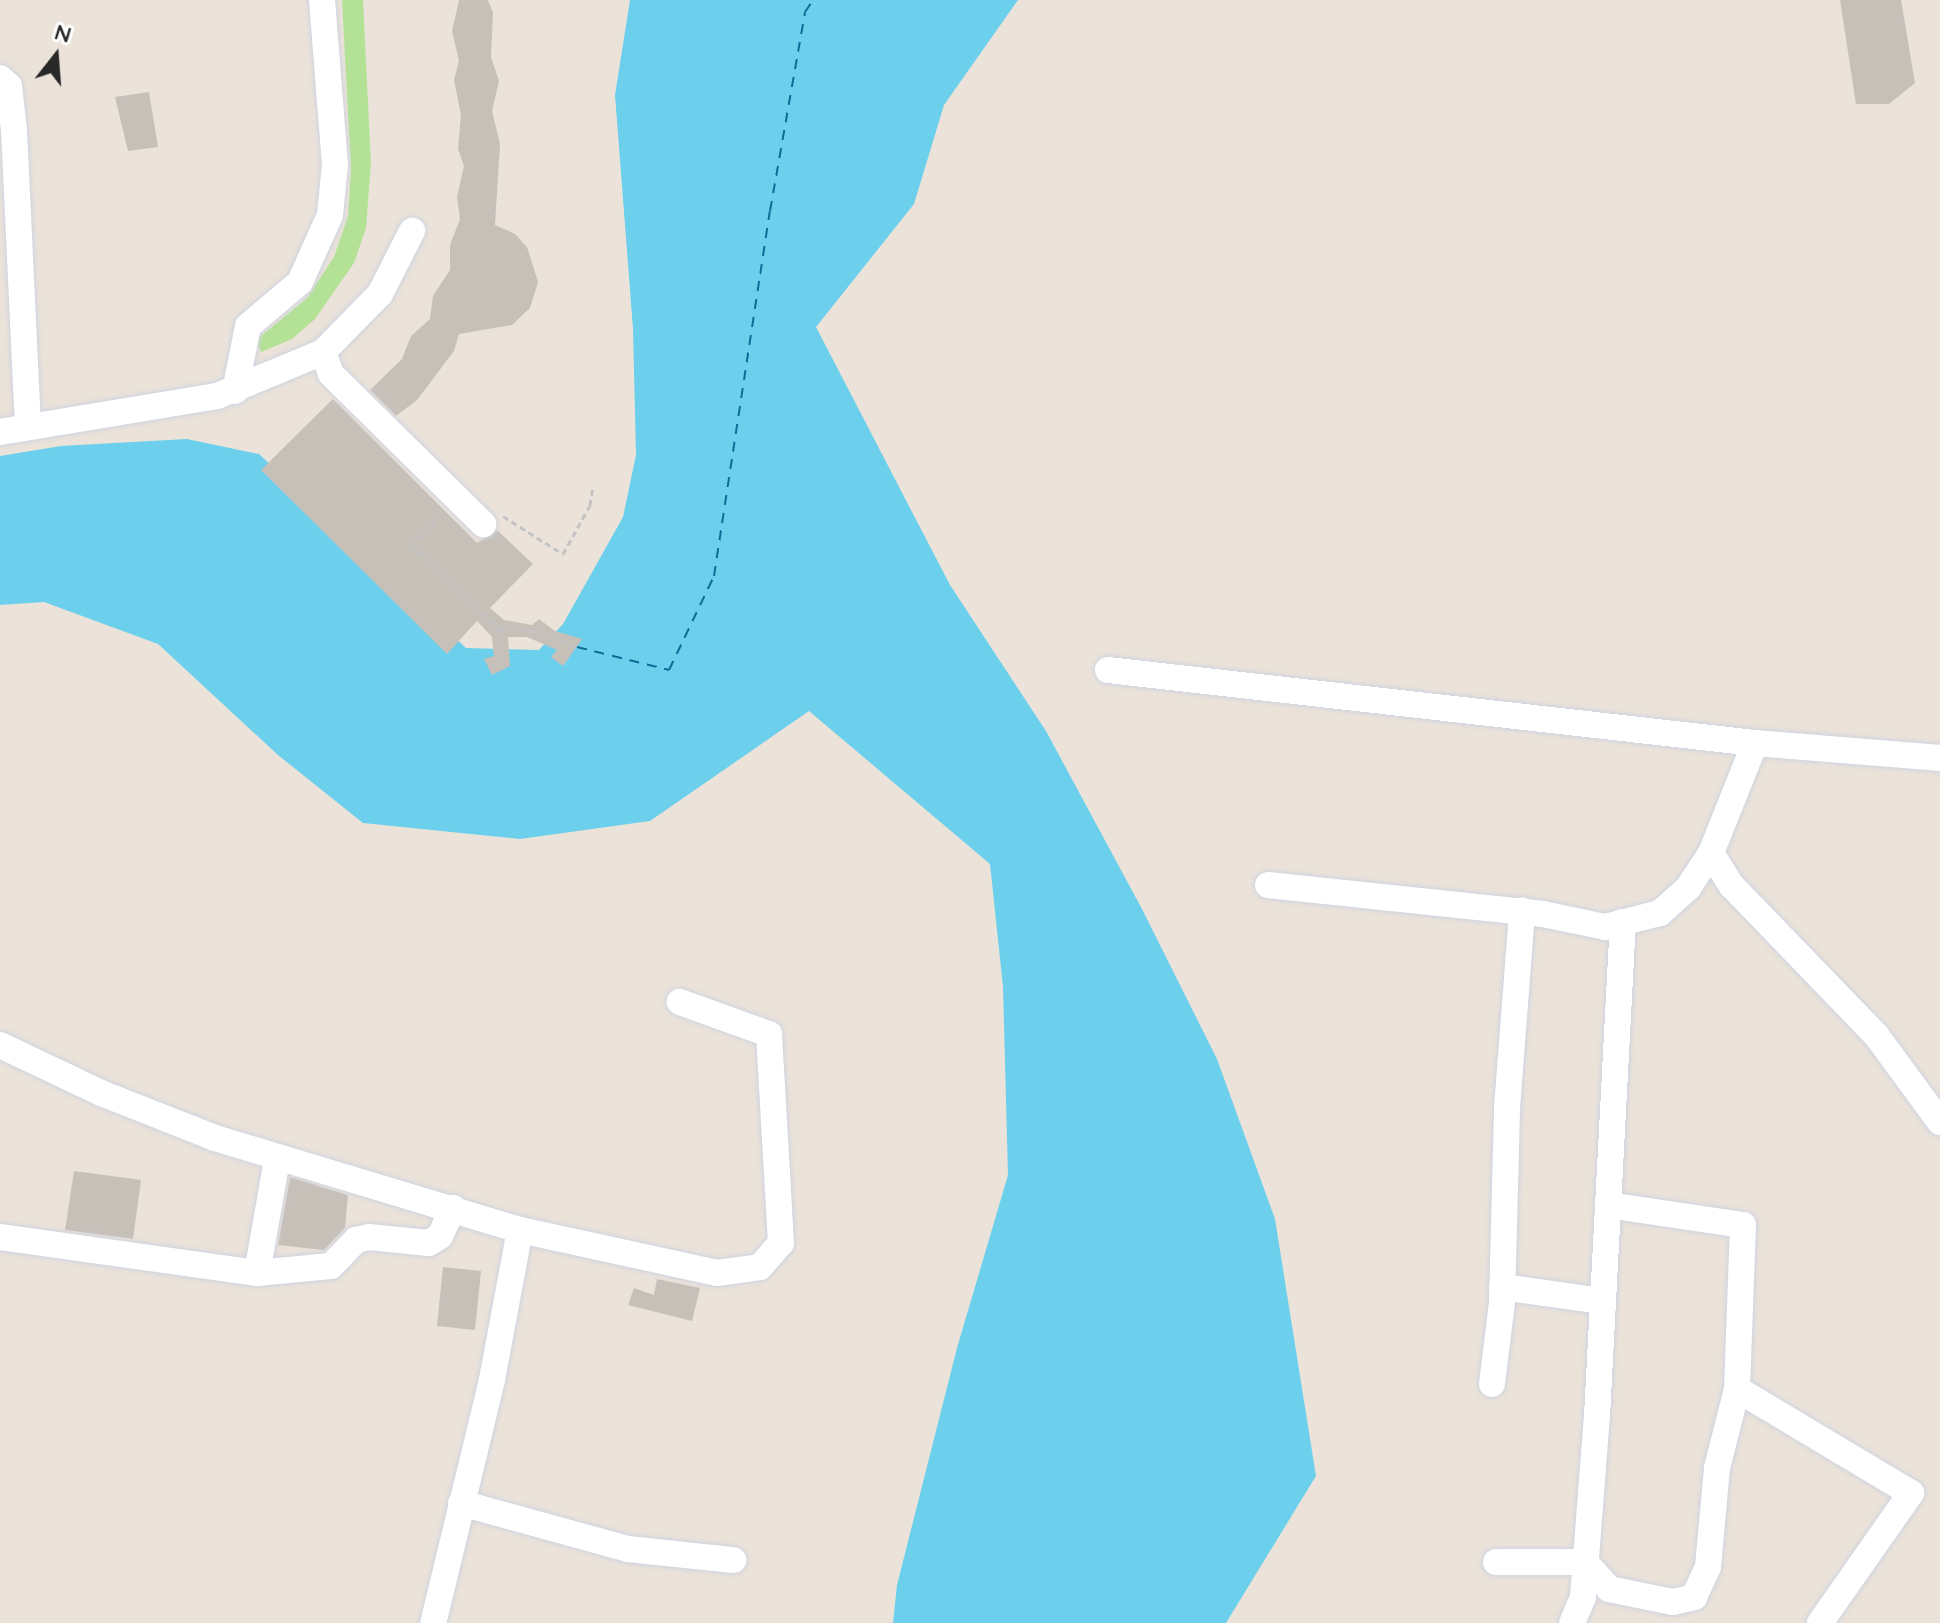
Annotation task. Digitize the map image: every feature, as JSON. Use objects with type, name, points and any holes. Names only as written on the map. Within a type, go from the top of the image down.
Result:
[{"type":"street","points":[[235,391],[248,326],[300,282],[330,215],[335,165],[322,0]]},
{"type":"street","points":[[0,78],[9,86],[14,130],[28,427]]},
{"type":"street","points":[[0,432],[235,391],[323,352],[380,294],[412,231]]},
{"type":"street","points":[[323,352],[331,374],[490,519]]},
{"type":"street","points":[[1108,670],[1755,743],[1940,758]]},
{"type":"street","points":[[1268,885],[1522,911],[1605,927],[1660,913],[1688,888],[1711,853],[1755,743]]},
{"type":"street","points":[[1711,853],[1732,886],[1876,1035],[1940,1122]]},
{"type":"street","points":[[1492,1384],[1502,1287],[1507,1108],[1522,911]]},
{"type":"street","points":[[1572,1623],[1583,1597],[1603,1301],[1623,922]]},
{"type":"street","points":[[0,1045],[101,1093],[277,1159],[520,1230],[717,1273],[760,1267],[781,1243],[769,1034],[680,1002]]},
{"type":"street","points":[[257,1273],[277,1159]]},
{"type":"street","points":[[1496,1562],[1585,1562],[1609,1589],[1673,1602],[1694,1597],[1708,1567],[1717,1468],[1737,1389],[1743,1225],[1608,1205]]},
{"type":"street","points":[[0,1237],[257,1273],[331,1266],[356,1240],[369,1237],[429,1243],[440,1236],[453,1208]]},
{"type":"street","points":[[433,1623],[492,1380],[520,1230]]},
{"type":"street","points":[[1502,1287],[1603,1301]]},
{"type":"street","points":[[1737,1389],[1911,1493],[1820,1623]]},
{"type":"street","points":[[461,1503],[628,1549],[733,1560]]},
{"type":"path","points":[[490,519],[563,554],[590,505],[593,485]]},
{"type":"path","points":[[453,505],[410,544],[499,628],[543,632],[577,647]]},
{"type":"path","points":[[493,666],[502,662],[499,628]]},
{"type":"green space","points":[[342,0],[363,0],[371,163],[366,228],[354,263],[315,319],[292,339],[261,352],[256,340],[307,298],[334,257],[348,216],[351,171]]},
{"type":"water","points":[[630,0],[1018,0],[944,105],[914,204],[816,327],[950,585],[1046,731],[1142,909],[1217,1059],[1275,1219],[1316,1476],[1226,1623],[893,1623],[897,1585],[957,1348],[1008,1175],[1003,987],[990,864],[809,711],[650,821],[520,839],[363,823],[278,755],[158,644],[44,602],[0,605],[0,456],[61,446],[187,439],[259,454],[466,648],[539,650],[563,624],[623,517],[636,455],[633,329],[615,95]]},
{"type":"building","points":[[459,0],[488,0],[493,13],[491,57],[499,81],[492,111],[500,144],[495,225],[515,234],[527,247],[538,282],[530,308],[512,325],[459,334],[454,351],[417,400],[396,416],[370,390],[402,359],[411,336],[430,319],[433,296],[450,270],[450,245],[460,219],[457,197],[464,166],[458,149],[461,115],[454,80],[459,61],[452,31]]},
{"type":"building","points":[[1840,0],[1901,0],[1915,83],[1889,104],[1856,104]]},
{"type":"building","points":[[149,92],[158,147],[128,151],[115,97]]},
{"type":"building","points":[[333,399],[477,543],[497,530],[533,564],[490,608],[504,620],[532,625],[539,619],[555,631],[582,639],[563,666],[551,657],[557,650],[527,637],[508,637],[510,666],[492,675],[484,659],[494,656],[492,637],[477,621],[447,654],[261,470]]},
{"type":"building","points":[[74,1171],[141,1180],[133,1239],[65,1230]]},
{"type":"building","points":[[290,1177],[348,1195],[345,1228],[324,1250],[278,1245]]},
{"type":"building","points":[[443,1267],[481,1271],[475,1330],[437,1326]]},
{"type":"building","points":[[657,1279],[700,1288],[692,1321],[628,1305],[634,1288],[654,1295]]},
{"type":"ferry route","points":[[577,647],[669,670],[714,576],[770,211],[805,12],[813,0]]}]
